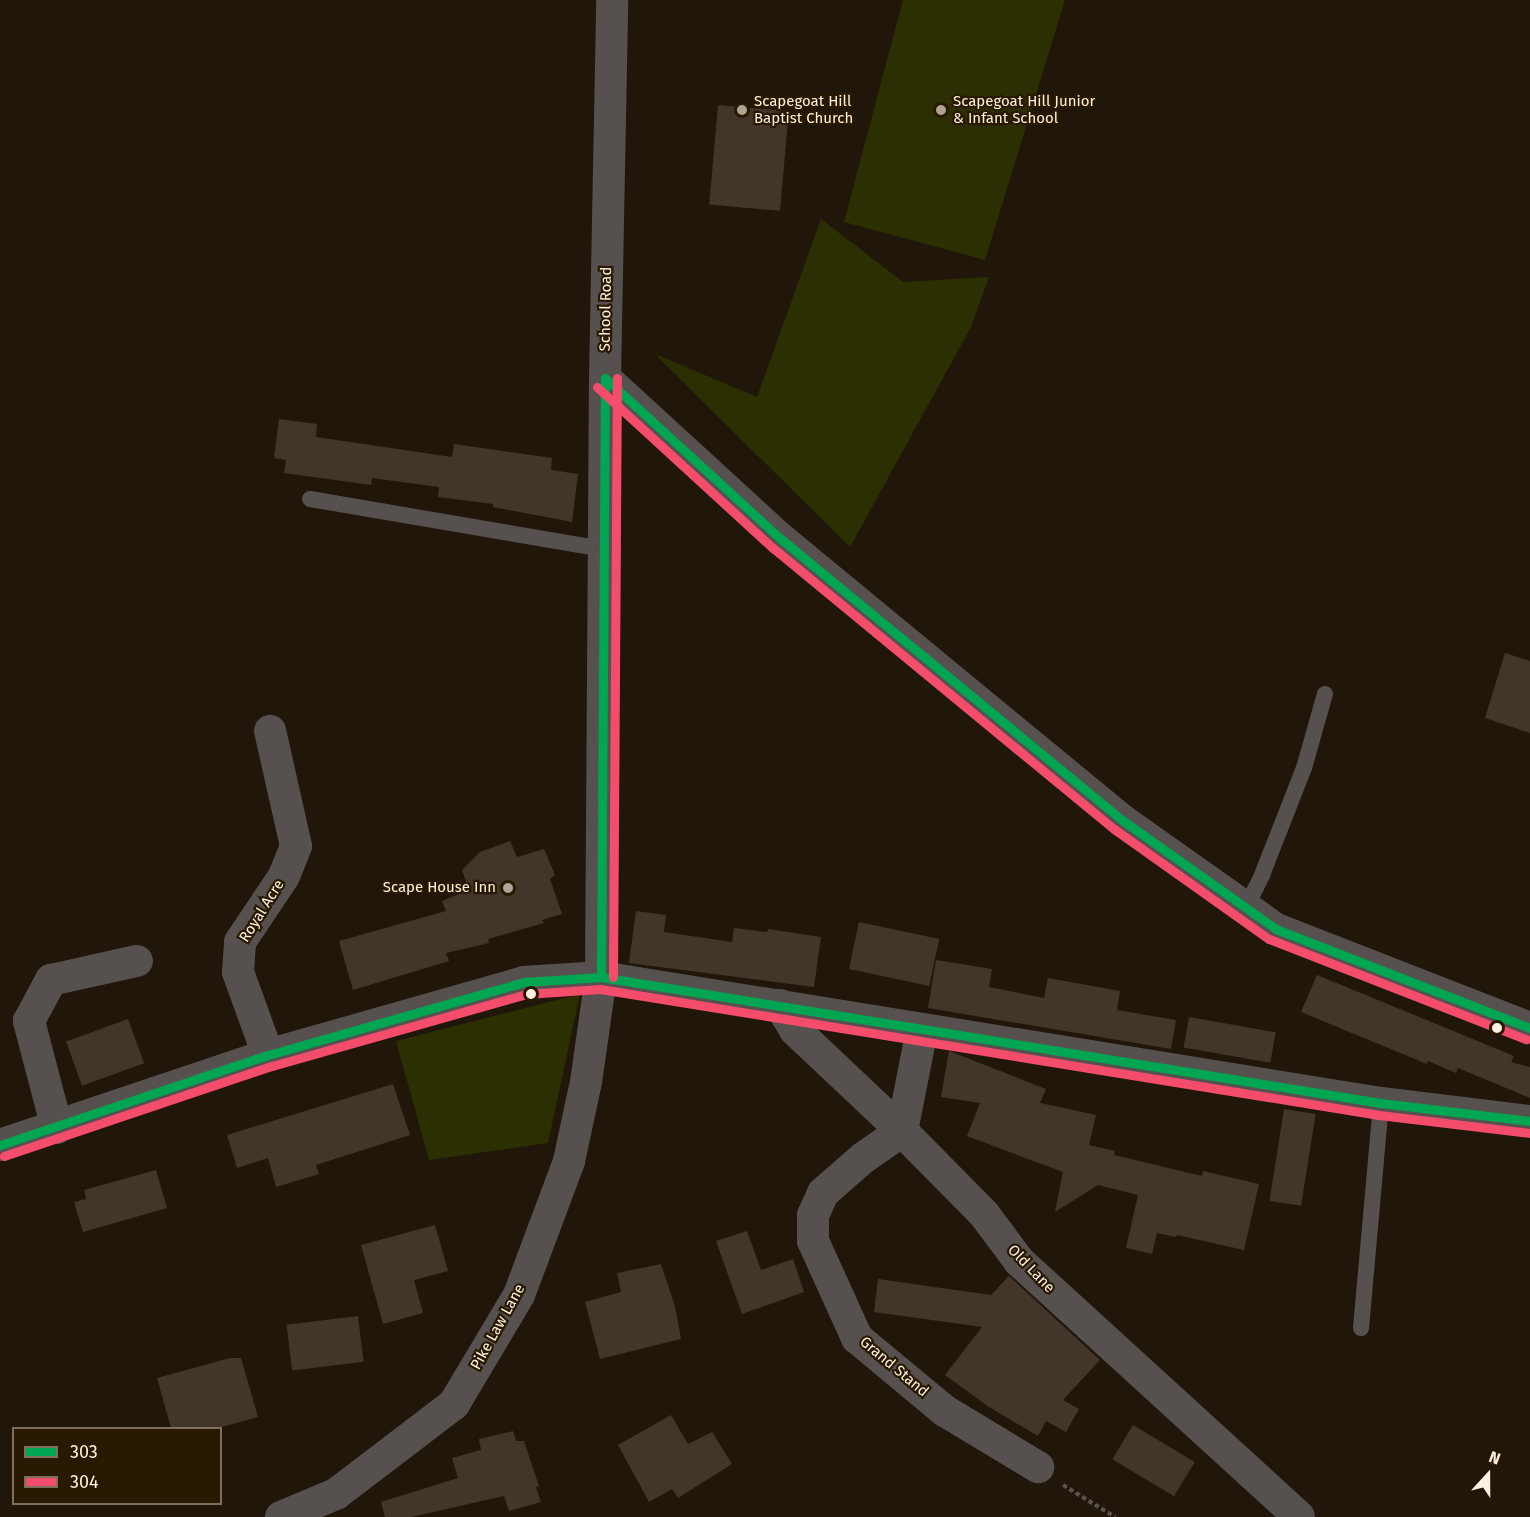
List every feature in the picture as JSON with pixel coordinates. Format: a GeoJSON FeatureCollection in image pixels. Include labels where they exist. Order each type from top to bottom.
{"type":"FeatureCollection","features":[{"type":"Feature","properties":{"kind":"street","name":"School Road"},"geometry":{"type":"LineString","coordinates":[[601,977],[605,378],[612,0]]}},
{"type":"Feature","properties":{"kind":"street"},"geometry":{"type":"LineString","coordinates":[[605,378],[780,539],[1122,820],[1276,929],[1530,1028]]}},
{"type":"Feature","properties":{"kind":"street","name":"Royal Acre"},"geometry":{"type":"LineString","coordinates":[[268,1055],[238,972],[240,942],[284,876],[296,846],[270,731]]}},
{"type":"Feature","properties":{"kind":"street"},"geometry":{"type":"LineString","coordinates":[[57,1128],[29,1021],[51,980],[137,961]]}},
{"type":"Feature","properties":{"kind":"street"},"geometry":{"type":"LineString","coordinates":[[0,1145],[57,1128],[268,1055],[524,982],[601,977],[1381,1103],[1530,1121]]}},
{"type":"Feature","properties":{"kind":"street","name":"Pike Law Lane"},"geometry":{"type":"LineString","coordinates":[[282,1517],[336,1494],[454,1404],[519,1295],[569,1161],[586,1082],[601,977]]}},
{"type":"Feature","properties":{"kind":"street","name":"Old Lane"},"geometry":{"type":"LineString","coordinates":[[780,1005],[795,1030],[902,1131],[984,1214],[1019,1261],[1299,1517]]}},
{"type":"Feature","properties":{"kind":"street"},"geometry":{"type":"LineString","coordinates":[[902,1131],[922,1030]]}},
{"type":"Feature","properties":{"kind":"street","name":"Grand Stand"},"geometry":{"type":"LineString","coordinates":[[902,1131],[863,1158],[823,1193],[813,1215],[813,1241],[857,1338],[945,1411],[1038,1467]]}},
{"type":"Feature","properties":{"kind":"lane"},"geometry":{"type":"LineString","coordinates":[[310,499],[604,549]]}},
{"type":"Feature","properties":{"kind":"lane"},"geometry":{"type":"LineString","coordinates":[[1246,907],[1262,876],[1297,787],[1325,694]]}},
{"type":"Feature","properties":{"kind":"lane"},"geometry":{"type":"LineString","coordinates":[[1361,1328],[1381,1103]]}},
{"type":"Feature","properties":{"kind":"path"},"geometry":{"type":"LineString","coordinates":[[1038,1467],[1115,1517]]}},
{"type":"Feature","properties":{"kind":"green space","name":"Scapegoat Hill Junior & Infant School"},"geometry":{"type":"Polygon","coordinates":[[[903,0],[1065,0],[985,260],[844,222],[903,0]]]}},
{"type":"Feature","properties":{"kind":"green space"},"geometry":{"type":"Polygon","coordinates":[[[821,219],[903,282],[989,277],[971,327],[850,547],[655,354],[757,397],[821,219]]]}},
{"type":"Feature","properties":{"kind":"green space"},"geometry":{"type":"Polygon","coordinates":[[[580,994],[548,1143],[429,1160],[396,1041],[580,994]]]}},
{"type":"Feature","properties":{"kind":"building"},"geometry":{"type":"Polygon","coordinates":[[[718,105],[789,111],[780,211],[709,205],[718,105]]]}},
{"type":"Feature","properties":{"kind":"building"},"geometry":{"type":"Polygon","coordinates":[[[279,419],[317,424],[316,437],[452,457],[454,444],[552,458],[551,470],[578,474],[572,522],[493,507],[493,504],[438,497],[439,487],[372,478],[371,485],[284,473],[286,460],[274,458],[279,419]]]}},
{"type":"Feature","properties":{"kind":"building"},"geometry":{"type":"Polygon","coordinates":[[[1505,653],[1530,661],[1530,733],[1485,718],[1505,653]]]}},
{"type":"Feature","properties":{"kind":"building"},"geometry":{"type":"Polygon","coordinates":[[[510,841],[517,857],[544,849],[555,875],[550,879],[562,914],[542,920],[544,923],[488,939],[489,943],[446,953],[449,961],[353,990],[339,941],[446,911],[442,901],[469,890],[462,870],[480,852],[510,841]]]}},
{"type":"Feature","properties":{"kind":"building"},"geometry":{"type":"Polygon","coordinates":[[[636,911],[666,915],[664,932],[732,942],[734,928],[767,932],[768,929],[821,937],[814,987],[629,963],[636,911]]]}},
{"type":"Feature","properties":{"kind":"building"},"geometry":{"type":"Polygon","coordinates":[[[859,922],[939,939],[929,986],[849,969],[859,922]]]}},
{"type":"Feature","properties":{"kind":"building"},"geometry":{"type":"Polygon","coordinates":[[[936,960],[992,969],[989,987],[1044,998],[1048,978],[1120,991],[1117,1010],[1176,1020],[1171,1049],[928,1008],[936,960]]]}},
{"type":"Feature","properties":{"kind":"building"},"geometry":{"type":"Polygon","coordinates":[[[1317,975],[1514,1056],[1511,1062],[1530,1067],[1530,1098],[1458,1068],[1456,1073],[1428,1061],[1427,1064],[1301,1012],[1317,975]]]}},
{"type":"Feature","properties":{"kind":"building"},"geometry":{"type":"Polygon","coordinates":[[[1189,1017],[1276,1032],[1270,1063],[1184,1048],[1189,1017]]]}},
{"type":"Feature","properties":{"kind":"building"},"geometry":{"type":"Polygon","coordinates":[[[128,1019],[144,1063],[82,1086],[66,1042],[128,1019]]]}},
{"type":"Feature","properties":{"kind":"building"},"geometry":{"type":"Polygon","coordinates":[[[949,1051],[1046,1089],[1040,1103],[1096,1115],[1089,1145],[1115,1151],[1114,1155],[1202,1176],[1203,1171],[1259,1184],[1244,1250],[1177,1235],[1176,1237],[1157,1233],[1152,1254],[1126,1248],[1138,1195],[1098,1185],[1055,1212],[1063,1172],[967,1136],[980,1103],[941,1097],[949,1051]]]}},
{"type":"Feature","properties":{"kind":"building"},"geometry":{"type":"Polygon","coordinates":[[[393,1084],[410,1135],[316,1165],[319,1174],[276,1187],[268,1158],[237,1168],[227,1135],[393,1084]]]}},
{"type":"Feature","properties":{"kind":"building"},"geometry":{"type":"Polygon","coordinates":[[[1284,1109],[1316,1114],[1301,1206],[1269,1201],[1284,1109]]]}},
{"type":"Feature","properties":{"kind":"building"},"geometry":{"type":"Polygon","coordinates":[[[156,1170],[167,1208],[83,1232],[74,1202],[86,1199],[84,1190],[156,1170]]]}},
{"type":"Feature","properties":{"kind":"building"},"geometry":{"type":"Polygon","coordinates":[[[435,1225],[448,1271],[414,1280],[423,1313],[383,1324],[361,1245],[435,1225]]]}},
{"type":"Feature","properties":{"kind":"building"},"geometry":{"type":"Polygon","coordinates":[[[747,1231],[761,1270],[793,1259],[804,1292],[742,1314],[716,1241],[747,1231]]]}},
{"type":"Feature","properties":{"kind":"building"},"geometry":{"type":"Polygon","coordinates":[[[661,1264],[675,1306],[681,1339],[600,1359],[585,1302],[621,1292],[617,1273],[661,1264]]]}},
{"type":"Feature","properties":{"kind":"building"},"geometry":{"type":"Polygon","coordinates":[[[1009,1276],[1100,1360],[1063,1400],[1079,1409],[1066,1432],[1046,1421],[1038,1436],[989,1407],[945,1375],[982,1327],[874,1312],[878,1279],[991,1295],[1009,1276]]]}},
{"type":"Feature","properties":{"kind":"building"},"geometry":{"type":"Polygon","coordinates":[[[358,1316],[364,1362],[292,1370],[287,1325],[358,1316]]]}},
{"type":"Feature","properties":{"kind":"building"},"geometry":{"type":"Polygon","coordinates":[[[230,1358],[241,1358],[258,1417],[222,1427],[171,1427],[157,1378],[230,1358]]]}},
{"type":"Feature","properties":{"kind":"building"},"geometry":{"type":"Polygon","coordinates":[[[671,1415],[688,1444],[712,1432],[732,1464],[678,1498],[672,1489],[649,1502],[618,1445],[671,1415]]]}},
{"type":"Feature","properties":{"kind":"building"},"geometry":{"type":"Polygon","coordinates":[[[1133,1425],[1195,1462],[1174,1496],[1112,1459],[1133,1425]]]}},
{"type":"Feature","properties":{"kind":"building"},"geometry":{"type":"Polygon","coordinates":[[[513,1431],[516,1441],[524,1441],[539,1486],[536,1487],[541,1502],[509,1511],[504,1496],[411,1517],[385,1517],[381,1502],[458,1478],[452,1458],[481,1450],[479,1439],[513,1431]]]}},
{"type":"Feature","properties":{"kind":"transit line","name":"303"},"geometry":{"type":"LineString","coordinates":[[605,378],[781,539],[1122,820],[1276,929],[1530,1028]]}},
{"type":"Feature","properties":{"kind":"transit line","name":"303"},"geometry":{"type":"LineString","coordinates":[[601,977],[605,378]]}},
{"type":"Feature","properties":{"kind":"transit line","name":"304"},"geometry":{"type":"LineString","coordinates":[[613,977],[617,378]]}},
{"type":"Feature","properties":{"kind":"transit line","name":"304"},"geometry":{"type":"LineString","coordinates":[[597,387],[773,548],[1114,829],[1269,939],[1526,1039]]}},
{"type":"Feature","properties":{"kind":"transit line","name":"303"},"geometry":{"type":"LineString","coordinates":[[0,1145],[268,1055],[524,982],[601,977],[1381,1103],[1530,1121]]}},
{"type":"Feature","properties":{"kind":"transit line","name":"304"},"geometry":{"type":"LineString","coordinates":[[4,1156],[272,1066],[526,994],[600,989],[1379,1115],[1529,1133]]}},
{"type":"Feature","properties":{"kind":"place","name":"Scapegoat Hill Baptist Church"},"geometry":{"type":"Point","coordinates":[742,110]}},
{"type":"Feature","properties":{"kind":"place","name":"Scapegoat Hill Junior & Infant School"},"geometry":{"type":"Point","coordinates":[941,110]}},
{"type":"Feature","properties":{"kind":"place","name":"Scape House Inn"},"geometry":{"type":"Point","coordinates":[508,888]}}]}
